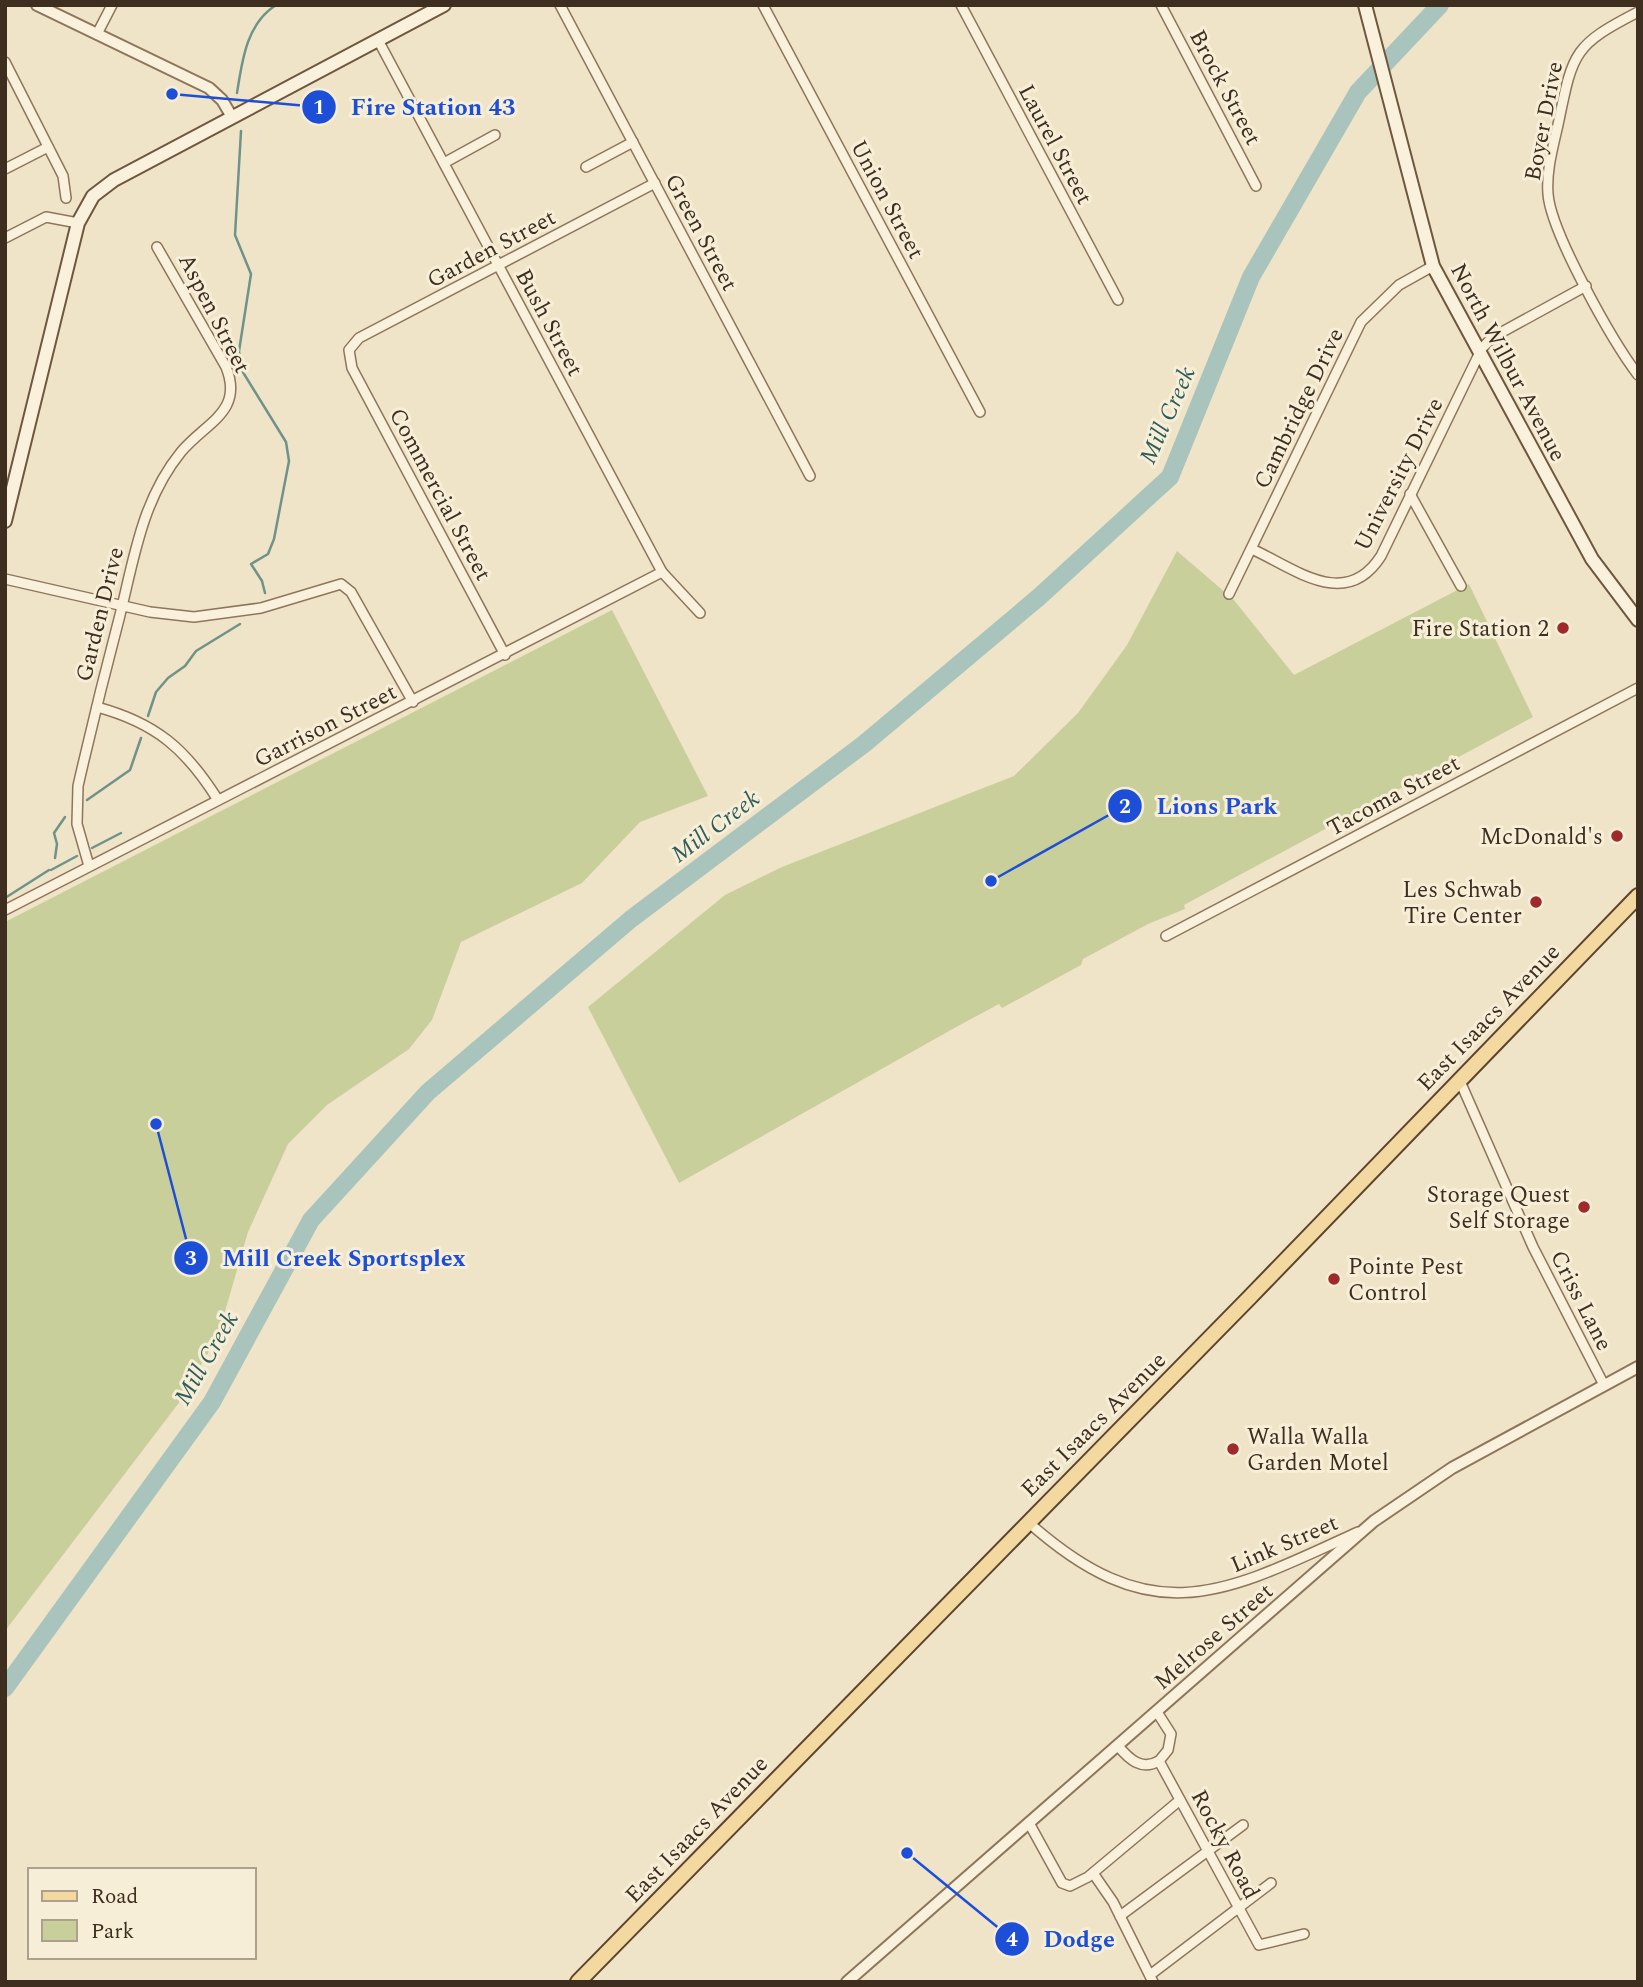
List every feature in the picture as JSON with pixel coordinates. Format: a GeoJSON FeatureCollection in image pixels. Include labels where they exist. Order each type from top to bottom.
{"type":"FeatureCollection","features":[{"type":"Feature","properties":{"kind":"main road"},"geometry":{"type":"LineString","coordinates":[[5,521],[84,207],[103,187],[444,5]]}},
{"type":"Feature","properties":{"kind":"main road","name":"North Wilbur Avenue"},"geometry":{"type":"LineString","coordinates":[[1365,5],[1433,266],[1592,559],[1638,620]]}},
{"type":"Feature","properties":{"kind":"main road","name":"East Isaacs Avenue"},"geometry":{"type":"LineString","coordinates":[[578,1982],[1638,896]]}},
{"type":"Feature","properties":{"kind":"street"},"geometry":{"type":"LineString","coordinates":[[37,5],[209,88],[218,95],[232,117]]}},
{"type":"Feature","properties":{"kind":"street"},"geometry":{"type":"LineString","coordinates":[[97,34],[112,5]]}},
{"type":"Feature","properties":{"kind":"street","name":"Green Street"},"geometry":{"type":"LineString","coordinates":[[560,5],[810,476]]}},
{"type":"Feature","properties":{"kind":"street","name":"Union Street"},"geometry":{"type":"LineString","coordinates":[[763,5],[980,412]]}},
{"type":"Feature","properties":{"kind":"street","name":"Laurel Street"},"geometry":{"type":"LineString","coordinates":[[961,5],[1118,300]]}},
{"type":"Feature","properties":{"kind":"street","name":"Brock Street"},"geometry":{"type":"LineString","coordinates":[[1161,5],[1256,186]]}},
{"type":"Feature","properties":{"kind":"street","name":"Boyer Drive"},"geometry":{"type":"LineString","coordinates":[[1638,12],[1602,30],[1576,55],[1569,74],[1549,167],[1548,194],[1553,219],[1586,286],[1638,375]]}},
{"type":"Feature","properties":{"kind":"street","name":"Bush Street"},"geometry":{"type":"LineString","coordinates":[[378,40],[662,572],[700,613]]}},
{"type":"Feature","properties":{"kind":"street"},"geometry":{"type":"LineString","coordinates":[[5,62],[67,184],[66,198]]}},
{"type":"Feature","properties":{"kind":"street"},"geometry":{"type":"LineString","coordinates":[[444,163],[495,135]]}},
{"type":"Feature","properties":{"kind":"street"},"geometry":{"type":"LineString","coordinates":[[586,167],[633,142]]}},
{"type":"Feature","properties":{"kind":"street"},"geometry":{"type":"LineString","coordinates":[[5,169],[48,146]]}},
{"type":"Feature","properties":{"kind":"street","name":"Garden Street"},"geometry":{"type":"LineString","coordinates":[[349,350],[359,338],[654,183]]}},
{"type":"Feature","properties":{"kind":"street"},"geometry":{"type":"LineString","coordinates":[[5,238],[46,217],[78,223]]}},
{"type":"Feature","properties":{"kind":"street","name":"Aspen Street"},"geometry":{"type":"LineString","coordinates":[[157,247],[226,367],[233,389],[232,398]]}},
{"type":"Feature","properties":{"kind":"street","name":"Cambridge Drive"},"geometry":{"type":"LineString","coordinates":[[1229,594],[1361,322],[1386,295],[1433,266]]}},
{"type":"Feature","properties":{"kind":"street"},"geometry":{"type":"LineString","coordinates":[[1479,353],[1493,337],[1586,286]]}},
{"type":"Feature","properties":{"kind":"street","name":"Commercial Street"},"geometry":{"type":"LineString","coordinates":[[349,350],[352,368],[505,655]]}},
{"type":"Feature","properties":{"kind":"street","name":"University Drive"},"geometry":{"type":"LineString","coordinates":[[1252,548],[1324,583],[1334,585],[1356,581],[1365,576],[1381,556],[1479,353]]}},
{"type":"Feature","properties":{"kind":"street","name":"Garden Drive"},"geometry":{"type":"LineString","coordinates":[[89,866],[75,810],[78,786],[142,522],[157,488],[183,450],[221,414],[232,398]]}},
{"type":"Feature","properties":{"kind":"street"},"geometry":{"type":"LineString","coordinates":[[1410,494],[1461,586]]}},
{"type":"Feature","properties":{"kind":"street","name":"Garrison Street"},"geometry":{"type":"LineString","coordinates":[[5,910],[662,572]]}},
{"type":"Feature","properties":{"kind":"street"},"geometry":{"type":"LineString","coordinates":[[5,579],[172,615],[217,615],[271,605],[341,584],[352,592],[413,702]]}},
{"type":"Feature","properties":{"kind":"street","name":"Tacoma Street"},"geometry":{"type":"LineString","coordinates":[[1166,936],[1638,688]]}},
{"type":"Feature","properties":{"kind":"street"},"geometry":{"type":"LineString","coordinates":[[97,707],[132,718],[166,737],[195,766],[218,800]]}},
{"type":"Feature","properties":{"kind":"street","name":"Criss Lane"},"geometry":{"type":"LineString","coordinates":[[1460,1079],[1538,1256],[1604,1385]]}},
{"type":"Feature","properties":{"kind":"street","name":"Melrose Street"},"geometry":{"type":"LineString","coordinates":[[847,1982],[1364,1530],[1452,1468],[1638,1367]]}},
{"type":"Feature","properties":{"kind":"street","name":"Link Street"},"geometry":{"type":"LineString","coordinates":[[1028,1522],[1090,1570],[1138,1588],[1176,1592],[1208,1592],[1241,1584],[1364,1530]]}},
{"type":"Feature","properties":{"kind":"street"},"geometry":{"type":"LineString","coordinates":[[1118,1746],[1136,1763],[1147,1765],[1159,1761],[1168,1750],[1171,1734],[1157,1712]]}},
{"type":"Feature","properties":{"kind":"street","name":"Rocky Road"},"geometry":{"type":"LineString","coordinates":[[1159,1761],[1259,1945],[1304,1934]]}},
{"type":"Feature","properties":{"kind":"street"},"geometry":{"type":"LineString","coordinates":[[1029,1823],[1065,1885],[1078,1884],[1180,1800]]}},
{"type":"Feature","properties":{"kind":"street"},"geometry":{"type":"LineString","coordinates":[[1120,1916],[1243,1825]]}},
{"type":"Feature","properties":{"kind":"street"},"geometry":{"type":"LineString","coordinates":[[1093,1873],[1120,1916],[1152,1978],[1271,1883]]}},
{"type":"Feature","properties":{"kind":"green space"},"geometry":{"type":"Polygon","coordinates":[[[1177,551],[1234,600],[1294,675],[1469,584],[1533,717],[1184,905],[1185,909],[1148,924],[1083,959],[1081,965],[1002,1008],[999,1004],[958,1026],[679,1183],[588,1007],[725,895],[782,867],[1014,776],[1078,713],[1127,645],[1177,551]]]}},
{"type":"Feature","properties":{"kind":"green space"},"geometry":{"type":"Polygon","coordinates":[[[612,610],[708,796],[640,822],[582,883],[461,942],[432,1020],[409,1049],[327,1105],[288,1144],[248,1232],[224,1315],[211,1348],[178,1404],[5,1631],[5,922],[612,610]]]}},
{"type":"Feature","properties":{"kind":"waterway"},"geometry":{"type":"LineString","coordinates":[[237,93],[247,44],[258,22],[276,5]]}},
{"type":"Feature","properties":{"kind":"waterway","name":"Mill Creek"},"geometry":{"type":"LineString","coordinates":[[5,1688],[212,1402],[311,1220],[428,1092],[631,919],[864,744],[1039,597],[1170,477],[1251,277],[1358,92],[1440,5]]}},
{"type":"Feature","properties":{"kind":"waterway"},"geometry":{"type":"LineString","coordinates":[[241,131],[235,235],[251,274],[239,351],[241,369],[286,442],[289,461],[274,539],[268,554],[251,564],[262,581],[265,593]]}},
{"type":"Feature","properties":{"kind":"waterway"},"geometry":{"type":"LineString","coordinates":[[148,716],[156,692],[168,678],[185,666],[196,651],[240,624]]}},
{"type":"Feature","properties":{"kind":"waterway"},"geometry":{"type":"LineString","coordinates":[[87,800],[130,770],[141,738]]}},
{"type":"Feature","properties":{"kind":"waterway"},"geometry":{"type":"LineString","coordinates":[[55,858],[57,844],[54,833],[65,817]]}},
{"type":"Feature","properties":{"kind":"waterway"},"geometry":{"type":"LineString","coordinates":[[92,848],[121,833]]}},
{"type":"Feature","properties":{"kind":"waterway"},"geometry":{"type":"LineString","coordinates":[[51,870],[77,856]]}},
{"type":"Feature","properties":{"kind":"waterway"},"geometry":{"type":"LineString","coordinates":[[5,898],[49,870]]}},
{"type":"Feature","properties":{"kind":"place","name":"Fire Station 43"},"geometry":{"type":"Point","coordinates":[172,94]}},
{"type":"Feature","properties":{"kind":"place","name":"Fire Station 2"},"geometry":{"type":"Point","coordinates":[1563,628]}},
{"type":"Feature","properties":{"kind":"place","name":"McDonald's"},"geometry":{"type":"Point","coordinates":[1617,836]}},
{"type":"Feature","properties":{"kind":"place","name":"Lions Park"},"geometry":{"type":"Point","coordinates":[991,881]}},
{"type":"Feature","properties":{"kind":"place","name":"Les Schwab Tire Center"},"geometry":{"type":"Point","coordinates":[1536,902]}},
{"type":"Feature","properties":{"kind":"place","name":"Mill Creek Sportsplex"},"geometry":{"type":"Point","coordinates":[156,1124]}},
{"type":"Feature","properties":{"kind":"place","name":"Storage Quest Self Storage"},"geometry":{"type":"Point","coordinates":[1584,1207]}},
{"type":"Feature","properties":{"kind":"place","name":"Pointe Pest Control"},"geometry":{"type":"Point","coordinates":[1334,1279]}},
{"type":"Feature","properties":{"kind":"place","name":"Walla Walla Garden Motel"},"geometry":{"type":"Point","coordinates":[1233,1449]}},
{"type":"Feature","properties":{"kind":"place","name":"Dodge"},"geometry":{"type":"Point","coordinates":[907,1853]}}]}
